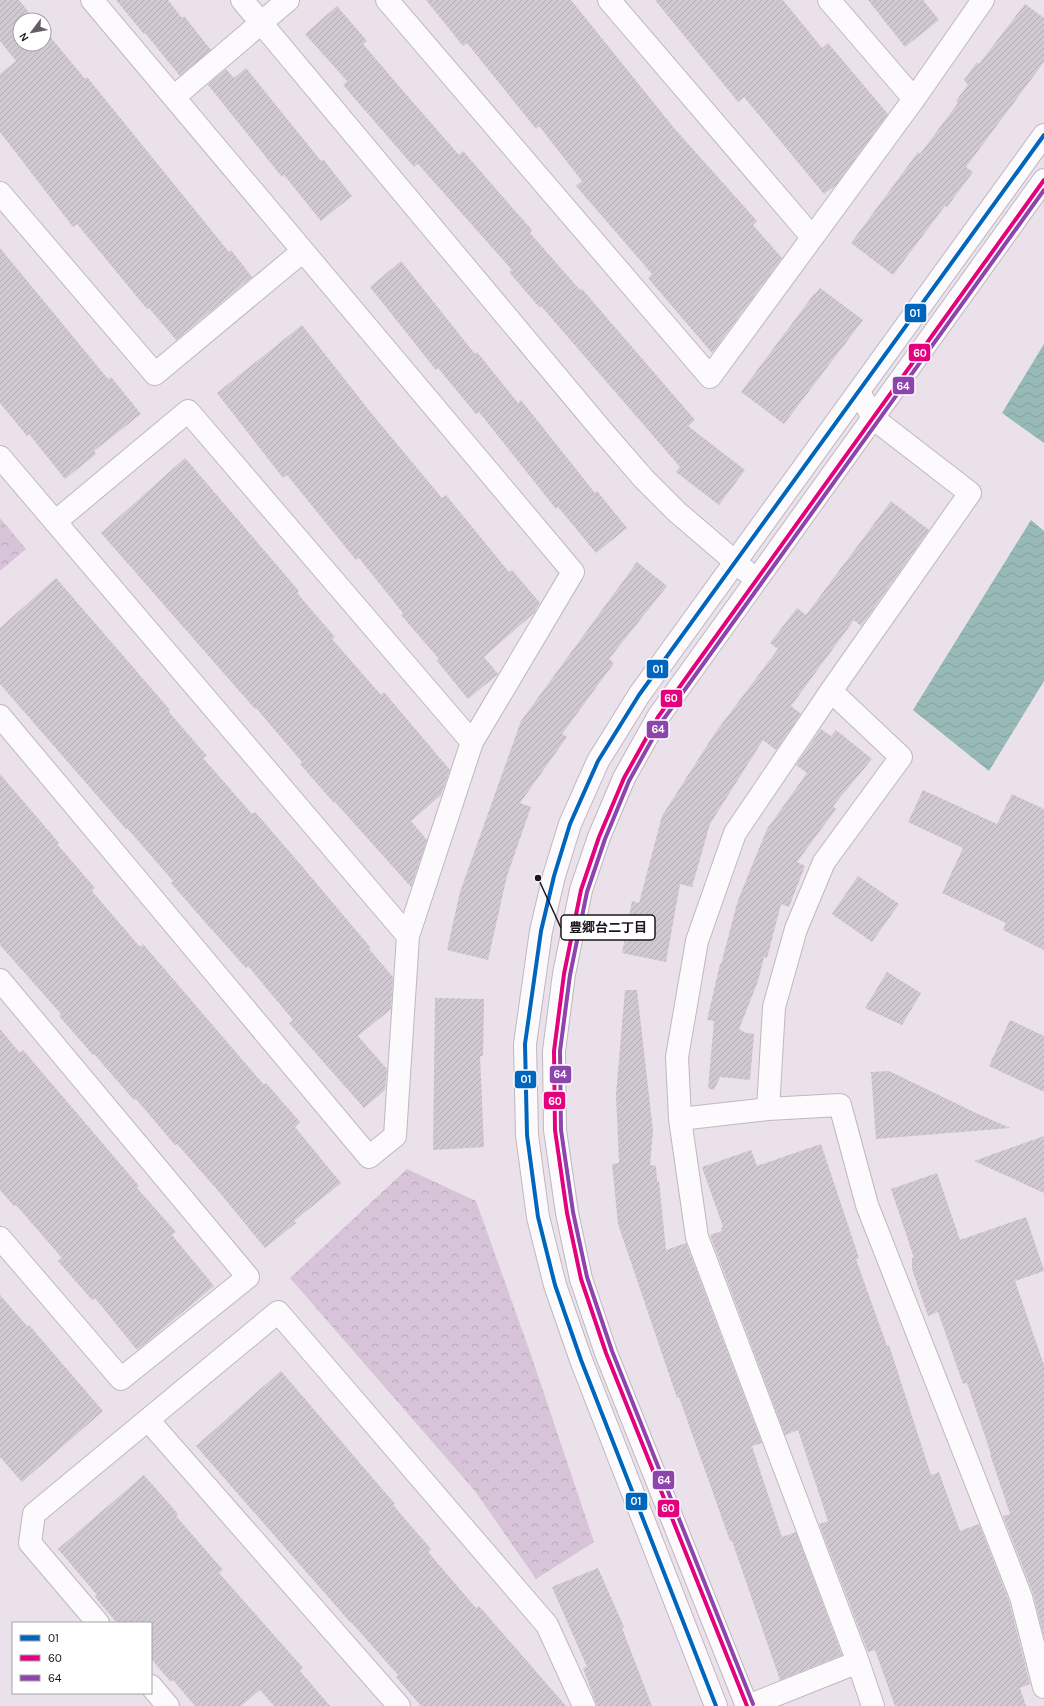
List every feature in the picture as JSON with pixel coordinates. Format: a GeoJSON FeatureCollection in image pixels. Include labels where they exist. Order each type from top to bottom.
{"type":"FeatureCollection","features":[{"type":"Feature","properties":{"kind":"street"},"geometry":{"type":"LineString","coordinates":[[0,716],[369,1157],[395,1136],[408,936],[472,742],[573,572],[92,0]]}},
{"type":"Feature","properties":{"kind":"street"},"geometry":{"type":"LineString","coordinates":[[242,0],[644,479],[677,512],[756,579]]}},
{"type":"Feature","properties":{"kind":"street"},"geometry":{"type":"LineString","coordinates":[[174,97],[288,0]]}},
{"type":"Feature","properties":{"kind":"street"},"geometry":{"type":"LineString","coordinates":[[387,0],[710,377],[914,99],[983,0]]}},
{"type":"Feature","properties":{"kind":"street"},"geometry":{"type":"LineString","coordinates":[[609,0],[812,237]]}},
{"type":"Feature","properties":{"kind":"street"},"geometry":{"type":"LineString","coordinates":[[829,0],[914,99]]}},
{"type":"Feature","properties":{"kind":"street"},"geometry":{"type":"LineString","coordinates":[[716,1706],[581,1360],[555,1285],[538,1217],[527,1135],[525,1044],[541,931],[554,876],[573,817],[598,761],[639,695],[1044,135]]}},
{"type":"Feature","properties":{"kind":"street"},"geometry":{"type":"LineString","coordinates":[[858,1662],[747,1706],[606,1353],[581,1279],[567,1213],[555,1130],[554,1051],[564,974],[581,890],[599,837],[624,778],[658,717],[1044,180]]}},
{"type":"Feature","properties":{"kind":"street"},"geometry":{"type":"LineString","coordinates":[[0,193],[155,374],[302,251]]}},
{"type":"Feature","properties":{"kind":"street"},"geometry":{"type":"LineString","coordinates":[[859,392],[874,418],[970,493],[831,691],[735,832],[697,941],[677,1057],[680,1119],[697,1237],[858,1662],[873,1706]]}},
{"type":"Feature","properties":{"kind":"street"},"geometry":{"type":"LineString","coordinates":[[55,522],[188,411],[472,742]]}},
{"type":"Feature","properties":{"kind":"street"},"geometry":{"type":"LineString","coordinates":[[0,457],[408,936]]}},
{"type":"Feature","properties":{"kind":"street"},"geometry":{"type":"LineString","coordinates":[[768,1109],[774,1007],[796,929],[824,862],[901,756],[831,691]]}},
{"type":"Feature","properties":{"kind":"street"},"geometry":{"type":"LineString","coordinates":[[0,980],[248,1277],[121,1379],[0,1238]]}},
{"type":"Feature","properties":{"kind":"street"},"geometry":{"type":"LineString","coordinates":[[680,1119],[768,1109],[840,1106],[868,1205],[1021,1597],[1044,1687]]}},
{"type":"Feature","properties":{"kind":"street"},"geometry":{"type":"LineString","coordinates":[[97,1622],[30,1543],[34,1514],[278,1312],[547,1625],[584,1706]]}},
{"type":"Feature","properties":{"kind":"street"},"geometry":{"type":"LineString","coordinates":[[148,1420],[399,1706]]}},
{"type":"Feature","properties":{"kind":"street"},"geometry":{"type":"LineString","coordinates":[[152,1687],[165,1705]]}},
{"type":"Feature","properties":{"kind":"green space"},"geometry":{"type":"Polygon","coordinates":[[[0,518],[26,549],[0,571],[0,518]]]}},
{"type":"Feature","properties":{"kind":"green space"},"geometry":{"type":"Polygon","coordinates":[[[407,1169],[476,1201],[531,1355],[594,1542],[536,1579],[475,1491],[290,1278],[407,1169]]]}},
{"type":"Feature","properties":{"kind":"water"},"geometry":{"type":"Polygon","coordinates":[[[1044,344],[1044,443],[1002,413],[1044,344]]]}},
{"type":"Feature","properties":{"kind":"water"},"geometry":{"type":"Polygon","coordinates":[[[1031,520],[1044,531],[1044,681],[989,771],[913,710],[1031,520]]]}},
{"type":"Feature","properties":{"kind":"building"},"geometry":{"type":"Polygon","coordinates":[[[0,0],[19,0],[29,12],[12,12],[12,52],[52,52],[52,39],[85,79],[87,77],[229,252],[231,250],[252,277],[176,340],[149,308],[147,309],[77,224],[73,227],[0,132],[0,74],[16,61],[0,41],[0,0]]]}},
{"type":"Feature","properties":{"kind":"building"},"geometry":{"type":"Polygon","coordinates":[[[116,0],[168,0],[182,18],[184,16],[211,50],[180,76],[116,0]]]}},
{"type":"Feature","properties":{"kind":"building"},"geometry":{"type":"Polygon","coordinates":[[[426,0],[571,0],[674,128],[757,221],[753,225],[782,258],[712,353],[648,278],[652,274],[576,186],[582,181],[539,126],[536,129],[467,43],[463,46],[426,0]]]}},
{"type":"Feature","properties":{"kind":"building"},"geometry":{"type":"Polygon","coordinates":[[[655,0],[783,0],[822,48],[828,43],[888,114],[836,185],[824,194],[744,97],[738,102],[655,0]]]}},
{"type":"Feature","properties":{"kind":"building"},"geometry":{"type":"Polygon","coordinates":[[[868,0],[923,0],[939,20],[905,47],[868,0]]]}},
{"type":"Feature","properties":{"kind":"building"},"geometry":{"type":"Polygon","coordinates":[[[1025,4],[1044,18],[1044,62],[966,167],[973,172],[947,207],[945,206],[893,275],[851,243],[918,152],[920,154],[958,103],[956,101],[968,85],[964,80],[977,62],[979,64],[1025,4]]]}},
{"type":"Feature","properties":{"kind":"building"},"geometry":{"type":"Polygon","coordinates":[[[337,6],[367,41],[363,44],[404,92],[459,155],[463,151],[532,230],[530,233],[580,290],[582,289],[695,420],[688,426],[745,470],[719,505],[676,472],[680,467],[541,306],[539,307],[509,272],[512,270],[418,164],[414,167],[343,85],[347,81],[305,34],[337,6]]]}},
{"type":"Feature","properties":{"kind":"building"},"geometry":{"type":"Polygon","coordinates":[[[246,68],[321,161],[323,159],[352,196],[321,221],[284,175],[282,177],[208,85],[226,69],[234,78],[246,68]]]}},
{"type":"Feature","properties":{"kind":"building"},"geometry":{"type":"Polygon","coordinates":[[[0,248],[108,379],[111,377],[141,414],[94,451],[96,454],[65,479],[29,434],[27,436],[0,403],[0,248]]]}},
{"type":"Feature","properties":{"kind":"building"},"geometry":{"type":"Polygon","coordinates":[[[401,261],[475,354],[477,352],[518,403],[521,400],[595,493],[597,491],[627,528],[596,553],[558,507],[556,509],[479,412],[476,414],[438,368],[436,370],[370,287],[401,261]]]}},
{"type":"Feature","properties":{"kind":"building"},"geometry":{"type":"Polygon","coordinates":[[[820,288],[863,320],[784,424],[741,392],[820,288]]]}},
{"type":"Feature","properties":{"kind":"building"},"geometry":{"type":"Polygon","coordinates":[[[302,325],[372,414],[442,498],[446,495],[509,572],[512,570],[540,603],[534,613],[484,657],[498,674],[468,699],[437,661],[439,659],[401,615],[403,613],[359,558],[356,560],[287,475],[283,478],[217,393],[302,325]]]}},
{"type":"Feature","properties":{"kind":"building"},"geometry":{"type":"Polygon","coordinates":[[[185,458],[299,591],[297,593],[335,637],[332,639],[381,695],[384,692],[450,770],[441,795],[411,821],[427,840],[411,887],[335,802],[334,803],[300,764],[302,762],[256,708],[255,709],[101,533],[185,458]]]}},
{"type":"Feature","properties":{"kind":"building"},"geometry":{"type":"Polygon","coordinates":[[[891,501],[929,530],[861,626],[854,620],[791,706],[801,714],[776,750],[763,740],[710,824],[692,887],[680,884],[666,962],[622,953],[632,901],[639,903],[662,816],[715,733],[778,649],[770,643],[797,608],[806,615],[891,501]]]}},
{"type":"Feature","properties":{"kind":"building"},"geometry":{"type":"Polygon","coordinates":[[[637,562],[667,586],[609,659],[614,663],[562,734],[567,737],[520,803],[531,807],[507,876],[488,960],[447,950],[460,892],[521,721],[637,562]]]}},
{"type":"Feature","properties":{"kind":"building"},"geometry":{"type":"Polygon","coordinates":[[[56,578],[170,710],[169,712],[207,756],[203,758],[252,814],[255,812],[289,851],[371,948],[369,949],[393,977],[391,1009],[358,1036],[387,1069],[385,1090],[364,1108],[289,1023],[293,1020],[248,966],[246,968],[205,922],[171,883],[173,881],[0,684],[0,628],[56,578]]]}},
{"type":"Feature","properties":{"kind":"building"},"geometry":{"type":"Polygon","coordinates":[[[821,729],[831,736],[836,730],[872,759],[833,806],[836,809],[797,862],[805,866],[789,907],[781,904],[767,958],[764,957],[758,981],[739,1029],[746,1033],[754,1034],[750,1080],[720,1077],[714,1090],[708,1088],[714,1021],[707,1020],[720,964],[738,900],[767,829],[807,773],[796,765],[821,729]]]}},
{"type":"Feature","properties":{"kind":"building"},"geometry":{"type":"Polygon","coordinates":[[[0,774],[59,843],[57,844],[95,888],[92,891],[140,947],[143,944],[264,1085],[266,1083],[300,1122],[295,1127],[341,1183],[294,1221],[296,1223],[265,1248],[177,1144],[175,1145],[136,1099],[134,1100],[94,1054],[93,1055],[59,1016],[61,1014],[0,945],[0,774]]]}},
{"type":"Feature","properties":{"kind":"building"},"geometry":{"type":"Polygon","coordinates":[[[923,790],[997,824],[1012,794],[1044,809],[1044,950],[1003,930],[1006,923],[942,893],[963,848],[908,822],[923,790]]]}},
{"type":"Feature","properties":{"kind":"building"},"geometry":{"type":"Polygon","coordinates":[[[858,876],[899,904],[872,942],[832,914],[858,876]]]}},
{"type":"Feature","properties":{"kind":"building"},"geometry":{"type":"Polygon","coordinates":[[[887,972],[921,993],[902,1025],[865,1008],[887,972]]]}},
{"type":"Feature","properties":{"kind":"building"},"geometry":{"type":"Polygon","coordinates":[[[625,990],[637,990],[653,1131],[650,1165],[656,1166],[657,1182],[659,1181],[666,1250],[686,1243],[762,1443],[752,1446],[782,1537],[796,1532],[842,1655],[780,1680],[732,1541],[730,1541],[679,1397],[677,1398],[618,1224],[612,1164],[619,1163],[616,1095],[625,990]]]}},
{"type":"Feature","properties":{"kind":"building"},"geometry":{"type":"Polygon","coordinates":[[[435,998],[484,999],[483,1056],[480,1056],[484,1147],[433,1150],[435,998]]]}},
{"type":"Feature","properties":{"kind":"building"},"geometry":{"type":"Polygon","coordinates":[[[1010,1020],[1044,1036],[1044,1092],[989,1066],[1010,1020]]]}},
{"type":"Feature","properties":{"kind":"building"},"geometry":{"type":"Polygon","coordinates":[[[0,1029],[20,1053],[23,1050],[139,1186],[137,1188],[176,1232],[172,1235],[214,1286],[137,1350],[95,1298],[92,1300],[58,1261],[62,1258],[16,1205],[14,1206],[0,1190],[0,1029]]]}},
{"type":"Feature","properties":{"kind":"building"},"geometry":{"type":"Polygon","coordinates":[[[889,1071],[1010,1128],[876,1139],[871,1072],[889,1071]]]}},
{"type":"Feature","properties":{"kind":"building"},"geometry":{"type":"Polygon","coordinates":[[[1044,1136],[1044,1193],[974,1161],[1044,1136]]]}},
{"type":"Feature","properties":{"kind":"building"},"geometry":{"type":"Polygon","coordinates":[[[821,1144],[859,1258],[856,1259],[887,1346],[889,1345],[931,1475],[939,1472],[960,1531],[979,1524],[1009,1601],[1030,1684],[1020,1688],[1026,1706],[895,1706],[875,1650],[868,1652],[819,1524],[828,1521],[798,1430],[785,1435],[710,1235],[722,1231],[721,1228],[723,1227],[702,1167],[751,1150],[757,1166],[821,1144]]]}},
{"type":"Feature","properties":{"kind":"building"},"geometry":{"type":"Polygon","coordinates":[[[937,1173],[960,1240],[1026,1217],[1044,1270],[1015,1281],[1044,1365],[1044,1637],[1033,1593],[1003,1516],[1010,1514],[967,1383],[963,1384],[938,1312],[928,1316],[912,1269],[912,1258],[914,1258],[891,1189],[937,1173]]]}},
{"type":"Feature","properties":{"kind":"building"},"geometry":{"type":"Polygon","coordinates":[[[0,1295],[28,1327],[29,1325],[103,1411],[22,1482],[0,1457],[0,1295]]]}},
{"type":"Feature","properties":{"kind":"building"},"geometry":{"type":"Polygon","coordinates":[[[281,1371],[395,1504],[393,1505],[431,1549],[428,1552],[476,1608],[479,1606],[566,1706],[421,1706],[396,1677],[398,1675],[196,1446],[281,1371]]]}},
{"type":"Feature","properties":{"kind":"building"},"geometry":{"type":"Polygon","coordinates":[[[144,1475],[178,1514],[176,1516],[223,1570],[219,1573],[303,1668],[300,1671],[330,1706],[274,1706],[260,1690],[241,1706],[195,1706],[173,1680],[171,1682],[152,1660],[152,1622],[116,1622],[95,1597],[97,1595],[58,1549],[144,1475]]]}},
{"type":"Feature","properties":{"kind":"building"},"geometry":{"type":"Polygon","coordinates":[[[598,1568],[624,1627],[622,1628],[652,1706],[597,1706],[583,1668],[587,1667],[552,1587],[598,1568]]]}},
{"type":"Feature","properties":{"kind":"transit line","name":"01"},"geometry":{"type":"LineString","coordinates":[[716,1706],[581,1360],[555,1285],[538,1217],[527,1135],[525,1044],[541,931],[554,876],[570,824],[598,761],[639,695],[1044,135]]}},
{"type":"Feature","properties":{"kind":"transit line","name":"60"},"geometry":{"type":"LineString","coordinates":[[747,1706],[606,1353],[581,1279],[567,1213],[555,1130],[554,1051],[564,974],[581,890],[599,837],[624,778],[658,717],[1044,180]]}},
{"type":"Feature","properties":{"kind":"transit line","name":"64"},"geometry":{"type":"LineString","coordinates":[[753,1704],[612,1351],[587,1277],[573,1212],[561,1130],[560,1051],[570,975],[587,892],[605,839],[629,781],[663,720],[1044,190]]}},
{"type":"Feature","properties":{"kind":"place","name":"豊郷台二丁目"},"geometry":{"type":"Point","coordinates":[538,878]}}]}
